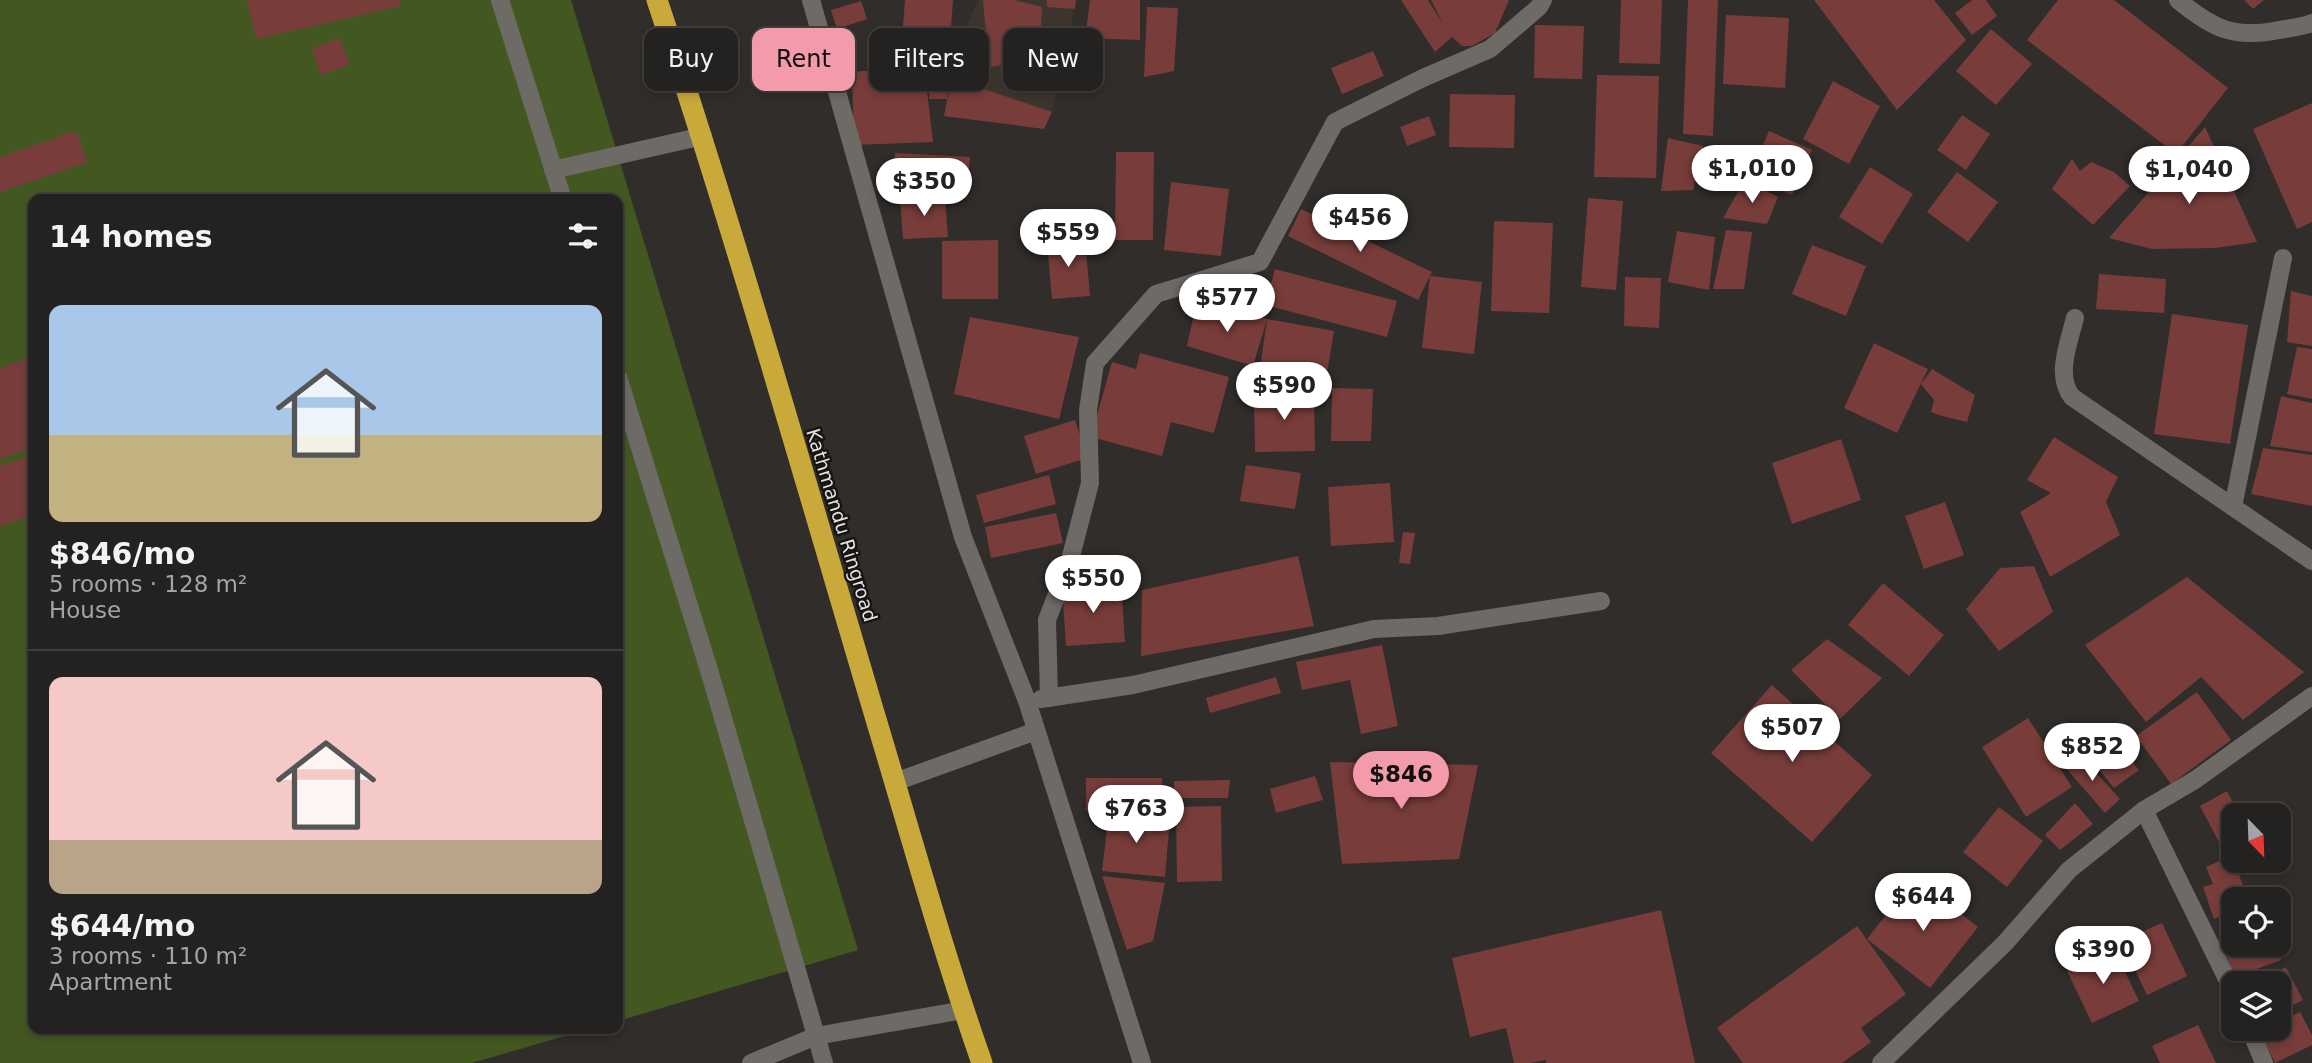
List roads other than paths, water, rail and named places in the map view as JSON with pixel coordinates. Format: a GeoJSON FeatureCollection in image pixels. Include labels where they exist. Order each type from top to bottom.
{"type":"FeatureCollection","features":[{"type":"Feature","properties":{"kind":"highway","name":"Kathmandu Ringroad"},"geometry":{"type":"LineString","coordinates":[[657,0],[703,136],[895,782],[982,1063]]}},
{"type":"Feature","properties":{"kind":"street"},"geometry":{"type":"LineString","coordinates":[[500,0],[560,194]]}},
{"type":"Feature","properties":{"kind":"street"},"geometry":{"type":"LineString","coordinates":[[811,0],[963,537],[1027,701],[1142,1063]]}},
{"type":"Feature","properties":{"kind":"street"},"geometry":{"type":"LineString","coordinates":[[1049,698],[1047,620],[1070,560],[1090,483],[1088,410],[1095,363],[1156,294],[1260,262],[1335,122],[1423,78],[1490,49],[1539,7],[1543,0]]}},
{"type":"Feature","properties":{"kind":"street"},"geometry":{"type":"LineString","coordinates":[[2178,0],[2201,19],[2230,32],[2256,34],[2312,23]]}},
{"type":"Feature","properties":{"kind":"street"},"geometry":{"type":"LineString","coordinates":[[553,170],[703,136]]}},
{"type":"Feature","properties":{"kind":"street"},"geometry":{"type":"LineString","coordinates":[[2233,507],[2283,258]]}},
{"type":"Feature","properties":{"kind":"street"},"geometry":{"type":"LineString","coordinates":[[2075,318],[2065,359],[2064,379],[2066,389],[2072,397],[2312,561]]}},
{"type":"Feature","properties":{"kind":"street"},"geometry":{"type":"LineString","coordinates":[[623,393],[709,670],[824,1063]]}},
{"type":"Feature","properties":{"kind":"street"},"geometry":{"type":"LineString","coordinates":[[1027,701],[1133,685],[1374,629],[1438,626],[1601,601]]}},
{"type":"Feature","properties":{"kind":"street"},"geometry":{"type":"LineString","coordinates":[[1881,1063],[2005,943],[2069,870],[2144,810],[2195,780],[2312,696]]}},
{"type":"Feature","properties":{"kind":"street"},"geometry":{"type":"LineString","coordinates":[[895,782],[1036,731]]}},
{"type":"Feature","properties":{"kind":"street"},"geometry":{"type":"LineString","coordinates":[[2144,810],[2223,971]]}},
{"type":"Feature","properties":{"kind":"street"},"geometry":{"type":"LineString","coordinates":[[751,1063],[816,1036],[964,1010]]}},
{"type":"Feature","properties":{"kind":"street"},"geometry":{"type":"LineString","coordinates":[[2255,1041],[2264,1063]]}}]}
